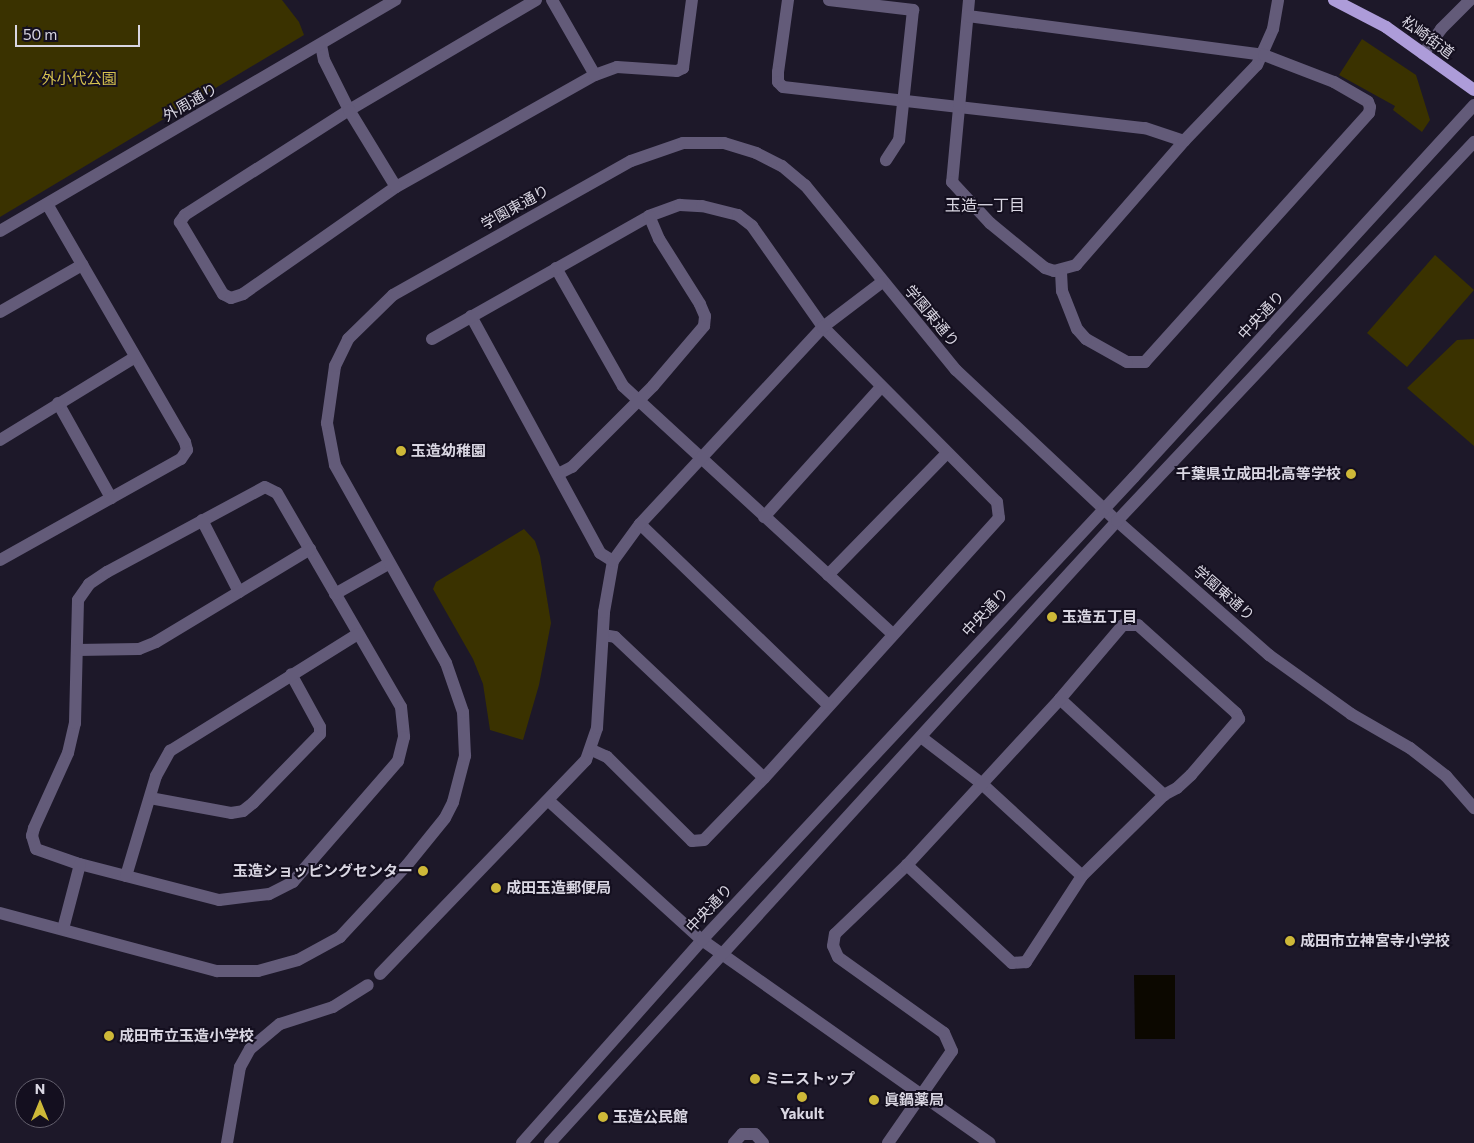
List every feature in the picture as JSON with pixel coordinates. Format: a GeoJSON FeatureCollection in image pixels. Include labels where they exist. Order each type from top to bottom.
{"type":"FeatureCollection","features":[{"type":"Feature","properties":{"kind":"main road","name":"松崎街道"},"geometry":{"type":"LineString","coordinates":[[1334,0],[1386,27],[1474,90]]}},
{"type":"Feature","properties":{"kind":"street","name":"外周通り"},"geometry":{"type":"LineString","coordinates":[[0,231],[394,0]]}},
{"type":"Feature","properties":{"kind":"street"},"geometry":{"type":"LineString","coordinates":[[536,0],[349,110],[185,215],[180,222],[223,294],[232,298],[243,294],[396,187],[595,75],[617,67],[677,71],[683,68],[692,0]]}},
{"type":"Feature","properties":{"kind":"street"},"geometry":{"type":"LineString","coordinates":[[552,0],[595,75]]}},
{"type":"Feature","properties":{"kind":"street"},"geometry":{"type":"LineString","coordinates":[[788,0],[778,72],[778,82],[783,88],[1145,128],[1184,141]]}},
{"type":"Feature","properties":{"kind":"street"},"geometry":{"type":"LineString","coordinates":[[829,0],[913,10],[899,140],[886,160]]}},
{"type":"Feature","properties":{"kind":"street"},"geometry":{"type":"LineString","coordinates":[[969,0],[957,107],[952,182],[990,223],[1045,268],[1061,270],[1076,265],[1184,141],[1235,90],[1264,54],[1278,0]]}},
{"type":"Feature","properties":{"kind":"street"},"geometry":{"type":"LineString","coordinates":[[1423,54],[1441,29],[1470,0]]}},
{"type":"Feature","properties":{"kind":"street"},"geometry":{"type":"LineString","coordinates":[[968,16],[1264,54],[1334,82],[1368,102],[1369,114],[1145,362],[1127,362],[1086,340],[1077,329],[1062,291],[1061,270]]}},
{"type":"Feature","properties":{"kind":"street"},"geometry":{"type":"LineString","coordinates":[[321,44],[324,60],[349,110],[396,187]]}},
{"type":"Feature","properties":{"kind":"street","name":"中央通り"},"geometry":{"type":"LineString","coordinates":[[522,1143],[702,940],[1104,508],[1474,105]]}},
{"type":"Feature","properties":{"kind":"street"},"geometry":{"type":"LineString","coordinates":[[550,1143],[1117,521],[1474,142]]}},
{"type":"Feature","properties":{"kind":"street","name":"学園東通り"},"geometry":{"type":"LineString","coordinates":[[0,913],[217,972],[258,972],[298,960],[340,937],[406,865],[440,825],[453,802],[465,756],[466,734],[458,690],[446,663],[388,564],[335,466],[327,423],[335,366],[348,339],[393,295],[631,161],[683,143],[724,143],[756,152],[782,166],[806,186],[882,282],[956,370],[1117,521],[1269,655],[1351,714],[1410,748],[1446,776],[1474,808]]}},
{"type":"Feature","properties":{"kind":"street"},"geometry":{"type":"LineString","coordinates":[[0,560],[181,459],[187,450],[185,442],[134,358],[47,204]]}},
{"type":"Feature","properties":{"kind":"street"},"geometry":{"type":"LineString","coordinates":[[432,339],[649,216],[680,205],[702,206],[738,215],[752,226],[823,327],[998,502],[999,518],[892,633],[764,778],[704,840],[692,841],[607,757],[592,750]]}},
{"type":"Feature","properties":{"kind":"street"},"geometry":{"type":"LineString","coordinates":[[558,474],[572,467],[639,400],[704,326],[705,316],[659,239],[649,216]]}},
{"type":"Feature","properties":{"kind":"street"},"geometry":{"type":"LineString","coordinates":[[0,312],[82,265]]}},
{"type":"Feature","properties":{"kind":"street"},"geometry":{"type":"LineString","coordinates":[[556,268],[623,386],[700,459],[892,633]]}},
{"type":"Feature","properties":{"kind":"street"},"geometry":{"type":"LineString","coordinates":[[380,974],[549,801],[592,750],[597,728],[603,635],[613,561],[640,524],[823,327],[882,282]]}},
{"type":"Feature","properties":{"kind":"street"},"geometry":{"type":"LineString","coordinates":[[471,316],[600,553],[613,561]]}},
{"type":"Feature","properties":{"kind":"street"},"geometry":{"type":"LineString","coordinates":[[0,440],[134,358]]}},
{"type":"Feature","properties":{"kind":"street"},"geometry":{"type":"LineString","coordinates":[[764,517],[881,387]]}},
{"type":"Feature","properties":{"kind":"street"},"geometry":{"type":"LineString","coordinates":[[58,404],[111,498]]}},
{"type":"Feature","properties":{"kind":"street"},"geometry":{"type":"LineString","coordinates":[[828,575],[947,453]]}},
{"type":"Feature","properties":{"kind":"street"},"geometry":{"type":"LineString","coordinates":[[265,487],[277,494],[401,707],[405,725],[402,752],[389,773],[293,882],[269,894],[219,900],[80,864],[36,849],[32,836],[68,753],[75,723],[78,600],[89,584],[140,552],[202,520],[265,487]]}},
{"type":"Feature","properties":{"kind":"street"},"geometry":{"type":"LineString","coordinates":[[202,520],[239,592]]}},
{"type":"Feature","properties":{"kind":"street"},"geometry":{"type":"LineString","coordinates":[[640,524],[828,705]]}},
{"type":"Feature","properties":{"kind":"street"},"geometry":{"type":"LineString","coordinates":[[77,650],[139,649],[156,642],[310,549]]}},
{"type":"Feature","properties":{"kind":"street"},"geometry":{"type":"LineString","coordinates":[[336,594],[388,564]]}},
{"type":"Feature","properties":{"kind":"street"},"geometry":{"type":"LineString","coordinates":[[888,1143],[949,1059],[952,1051],[949,1040],[940,1030],[838,956],[832,946],[835,934],[907,865],[1060,699],[1123,625],[1131,622],[1138,625],[1236,712],[1239,720],[1191,774],[1177,788],[1164,795],[1082,876],[1026,962],[1012,963],[907,865]]}},
{"type":"Feature","properties":{"kind":"street"},"geometry":{"type":"LineString","coordinates":[[126,876],[156,776],[170,751],[358,634]]}},
{"type":"Feature","properties":{"kind":"street"},"geometry":{"type":"LineString","coordinates":[[603,635],[615,637],[764,778]]}},
{"type":"Feature","properties":{"kind":"street"},"geometry":{"type":"LineString","coordinates":[[150,798],[232,813],[243,811],[253,803],[320,734],[320,727],[291,674]]}},
{"type":"Feature","properties":{"kind":"street"},"geometry":{"type":"LineString","coordinates":[[1060,699],[1164,795]]}},
{"type":"Feature","properties":{"kind":"street"},"geometry":{"type":"LineString","coordinates":[[921,737],[982,783],[1082,876]]}},
{"type":"Feature","properties":{"kind":"street"},"geometry":{"type":"LineString","coordinates":[[549,801],[702,940],[990,1143]]}},
{"type":"Feature","properties":{"kind":"street"},"geometry":{"type":"LineString","coordinates":[[63,929],[80,864]]}},
{"type":"Feature","properties":{"kind":"street"},"geometry":{"type":"LineString","coordinates":[[227,1143],[240,1067],[250,1049],[280,1024],[332,1007],[368,985]]}},
{"type":"Feature","properties":{"kind":"street"},"geometry":{"type":"LineString","coordinates":[[734,1143],[742,1134],[755,1134],[764,1143]]}},
{"type":"Feature","properties":{"kind":"green space","name":"外小代公園"},"geometry":{"type":"Polygon","coordinates":[[[0,0],[282,0],[299,22],[304,35],[0,217],[0,0]]]}},
{"type":"Feature","properties":{"kind":"green space"},"geometry":{"type":"Polygon","coordinates":[[[1362,39],[1416,75],[1430,120],[1422,132],[1393,110],[1395,106],[1339,75],[1362,39]]]}},
{"type":"Feature","properties":{"kind":"green space"},"geometry":{"type":"Polygon","coordinates":[[[1435,255],[1474,290],[1407,367],[1367,333],[1435,255]]]}},
{"type":"Feature","properties":{"kind":"green space"},"geometry":{"type":"Polygon","coordinates":[[[1474,339],[1474,446],[1407,388],[1457,340],[1474,339]]]}},
{"type":"Feature","properties":{"kind":"green space"},"geometry":{"type":"Polygon","coordinates":[[[524,529],[535,541],[540,556],[551,623],[539,685],[523,740],[490,730],[483,684],[473,659],[433,589],[436,582],[524,529]]]}},
{"type":"Feature","properties":{"kind":"shaded area"},"geometry":{"type":"Polygon","coordinates":[[[1134,975],[1175,975],[1175,1039],[1135,1039],[1134,975]]]}},
{"type":"Feature","properties":{"kind":"place","name":"玉造幼稚園"},"geometry":{"type":"Point","coordinates":[401,451]}},
{"type":"Feature","properties":{"kind":"place","name":"千葉県立成田北高等学校"},"geometry":{"type":"Point","coordinates":[1351,474]}},
{"type":"Feature","properties":{"kind":"place","name":"玉造五丁目"},"geometry":{"type":"Point","coordinates":[1052,617]}},
{"type":"Feature","properties":{"kind":"place","name":"玉造ショッピングセンター"},"geometry":{"type":"Point","coordinates":[423,871]}},
{"type":"Feature","properties":{"kind":"place","name":"成田玉造郵便局"},"geometry":{"type":"Point","coordinates":[496,888]}},
{"type":"Feature","properties":{"kind":"place","name":"成田市立神宮寺小学校"},"geometry":{"type":"Point","coordinates":[1290,941]}},
{"type":"Feature","properties":{"kind":"place","name":"成田市立玉造小学校"},"geometry":{"type":"Point","coordinates":[109,1036]}},
{"type":"Feature","properties":{"kind":"place","name":"ミニストップ"},"geometry":{"type":"Point","coordinates":[755,1079]}},
{"type":"Feature","properties":{"kind":"place","name":"Yakult"},"geometry":{"type":"Point","coordinates":[802,1097]}},
{"type":"Feature","properties":{"kind":"place","name":"眞鍋薬局"},"geometry":{"type":"Point","coordinates":[874,1100]}},
{"type":"Feature","properties":{"kind":"place","name":"玉造公民館"},"geometry":{"type":"Point","coordinates":[603,1117]}},
{"type":"Feature","properties":{"kind":"district","name":"玉造一丁目"},"geometry":{"type":"Point","coordinates":[985,205]}}]}
